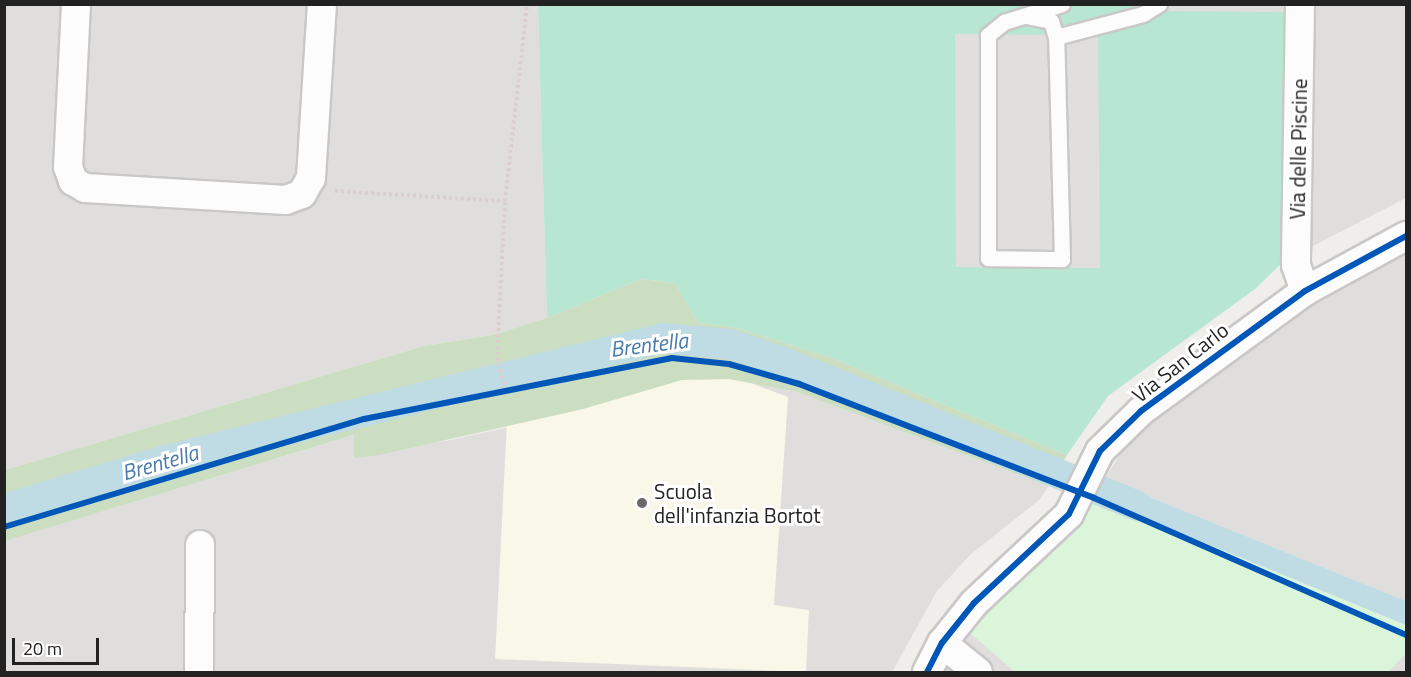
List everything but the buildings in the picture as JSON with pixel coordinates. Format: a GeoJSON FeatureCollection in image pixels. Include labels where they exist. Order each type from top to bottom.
{"type":"FeatureCollection","features":[{"type":"Feature","properties":{"kind":"street"},"geometry":{"type":"LineString","coordinates":[[76,4],[68,167],[73,182],[86,188],[286,200],[295,199],[308,187],[322,4]]}},
{"type":"Feature","properties":{"kind":"street","name":"Via delle Piscine"},"geometry":{"type":"LineString","coordinates":[[1300,4],[1296,265],[1305,291]]}},
{"type":"Feature","properties":{"kind":"street","name":"Via San Carlo"},"geometry":{"type":"LineString","coordinates":[[927,672],[942,643],[974,603],[1069,514],[1100,451],[1172,387],[1305,291],[1407,236]]}},
{"type":"Feature","properties":{"kind":"street"},"geometry":{"type":"LineString","coordinates":[[199,672],[200,545]]}},
{"type":"Feature","properties":{"kind":"street"},"geometry":{"type":"LineString","coordinates":[[942,643],[978,672]]}},
{"type":"Feature","properties":{"kind":"lane"},"geometry":{"type":"LineString","coordinates":[[1024,16],[1051,21],[1056,37],[1062,259],[988,258],[988,35],[1004,22],[1062,4]]}},
{"type":"Feature","properties":{"kind":"lane"},"geometry":{"type":"LineString","coordinates":[[1056,37],[1143,14],[1158,4]]}},
{"type":"Feature","properties":{"kind":"path"},"geometry":{"type":"LineString","coordinates":[[505,390],[497,355],[505,201],[527,4]]}},
{"type":"Feature","properties":{"kind":"path"},"geometry":{"type":"LineString","coordinates":[[308,187],[505,201]]}},
{"type":"Feature","properties":{"kind":"shaded area"},"geometry":{"type":"Polygon","coordinates":[[[5,5],[538,5],[547,318],[493,335],[424,346],[5,470],[5,5]]]}},
{"type":"Feature","properties":{"kind":"shaded area"},"geometry":{"type":"Polygon","coordinates":[[[1165,5],[1287,5],[1287,12],[1165,11],[1165,5]]]}},
{"type":"Feature","properties":{"kind":"shaded area"},"geometry":{"type":"Polygon","coordinates":[[[1287,5],[1406,5],[1406,198],[1284,261],[1287,5]]]}},
{"type":"Feature","properties":{"kind":"shaded area"},"geometry":{"type":"Polygon","coordinates":[[[955,34],[1098,35],[1100,268],[956,267],[955,34]]]}},
{"type":"Feature","properties":{"kind":"shaded area"},"geometry":{"type":"Polygon","coordinates":[[[1406,247],[1406,601],[1105,479],[1137,428],[1306,298],[1406,247]]]}},
{"type":"Feature","properties":{"kind":"shaded area","name":"Scuola dell'infanzia Bortot"},"geometry":{"type":"Polygon","coordinates":[[[718,371],[788,397],[774,605],[809,610],[806,672],[495,659],[508,401],[718,371]]]}},
{"type":"Feature","properties":{"kind":"shaded area"},"geometry":{"type":"Polygon","coordinates":[[[729,379],[797,392],[1049,486],[1039,500],[971,554],[937,591],[892,672],[5,672],[4,541],[355,435],[419,445],[729,379]]]}},
{"type":"Feature","properties":{"kind":"shaded area"},"geometry":{"type":"Polygon","coordinates":[[[966,629],[1015,672],[942,672],[966,629]]]}},
{"type":"Feature","properties":{"kind":"shaded area"},"geometry":{"type":"Polygon","coordinates":[[[1406,653],[1406,672],[1388,672],[1406,653]]]}},
{"type":"Feature","properties":{"kind":"green space"},"geometry":{"type":"Polygon","coordinates":[[[538,5],[1287,5],[1284,261],[1255,289],[1108,396],[1067,455],[832,358],[734,327],[698,323],[675,283],[641,279],[547,318],[538,5]]]}},
{"type":"Feature","properties":{"kind":"green space"},"geometry":{"type":"Polygon","coordinates":[[[641,279],[675,283],[698,323],[734,327],[832,358],[1067,455],[1049,486],[797,392],[729,379],[682,380],[583,409],[379,455],[354,458],[354,435],[5,541],[5,470],[424,346],[493,335],[547,318],[641,279]]]}},
{"type":"Feature","properties":{"kind":"green space"},"geometry":{"type":"Polygon","coordinates":[[[1097,499],[1406,625],[1406,653],[1388,672],[1015,672],[966,629],[1097,499]]]}},
{"type":"Feature","properties":{"kind":"water"},"geometry":{"type":"Polygon","coordinates":[[[1105,479],[1406,601],[1406,625],[1097,499],[1105,479]]]}},
{"type":"Feature","properties":{"kind":"waterway","name":"Brentella"},"geometry":{"type":"LineString","coordinates":[[4,509],[162,461],[663,338],[730,344],[778,360],[1137,506]]}},
{"type":"Feature","properties":{"kind":"cycle path"},"geometry":{"type":"LineString","coordinates":[[927,672],[942,643],[974,603],[1069,514],[1100,451],[1141,411],[1305,291],[1406,236]]}},
{"type":"Feature","properties":{"kind":"cycle path"},"geometry":{"type":"LineString","coordinates":[[4,527],[364,419],[672,358],[729,364],[799,384],[1094,498],[1406,635]]}},
{"type":"Feature","properties":{"kind":"place","name":"Scuola dell'infanzia Bortot"},"geometry":{"type":"Point","coordinates":[642,503]}}]}
